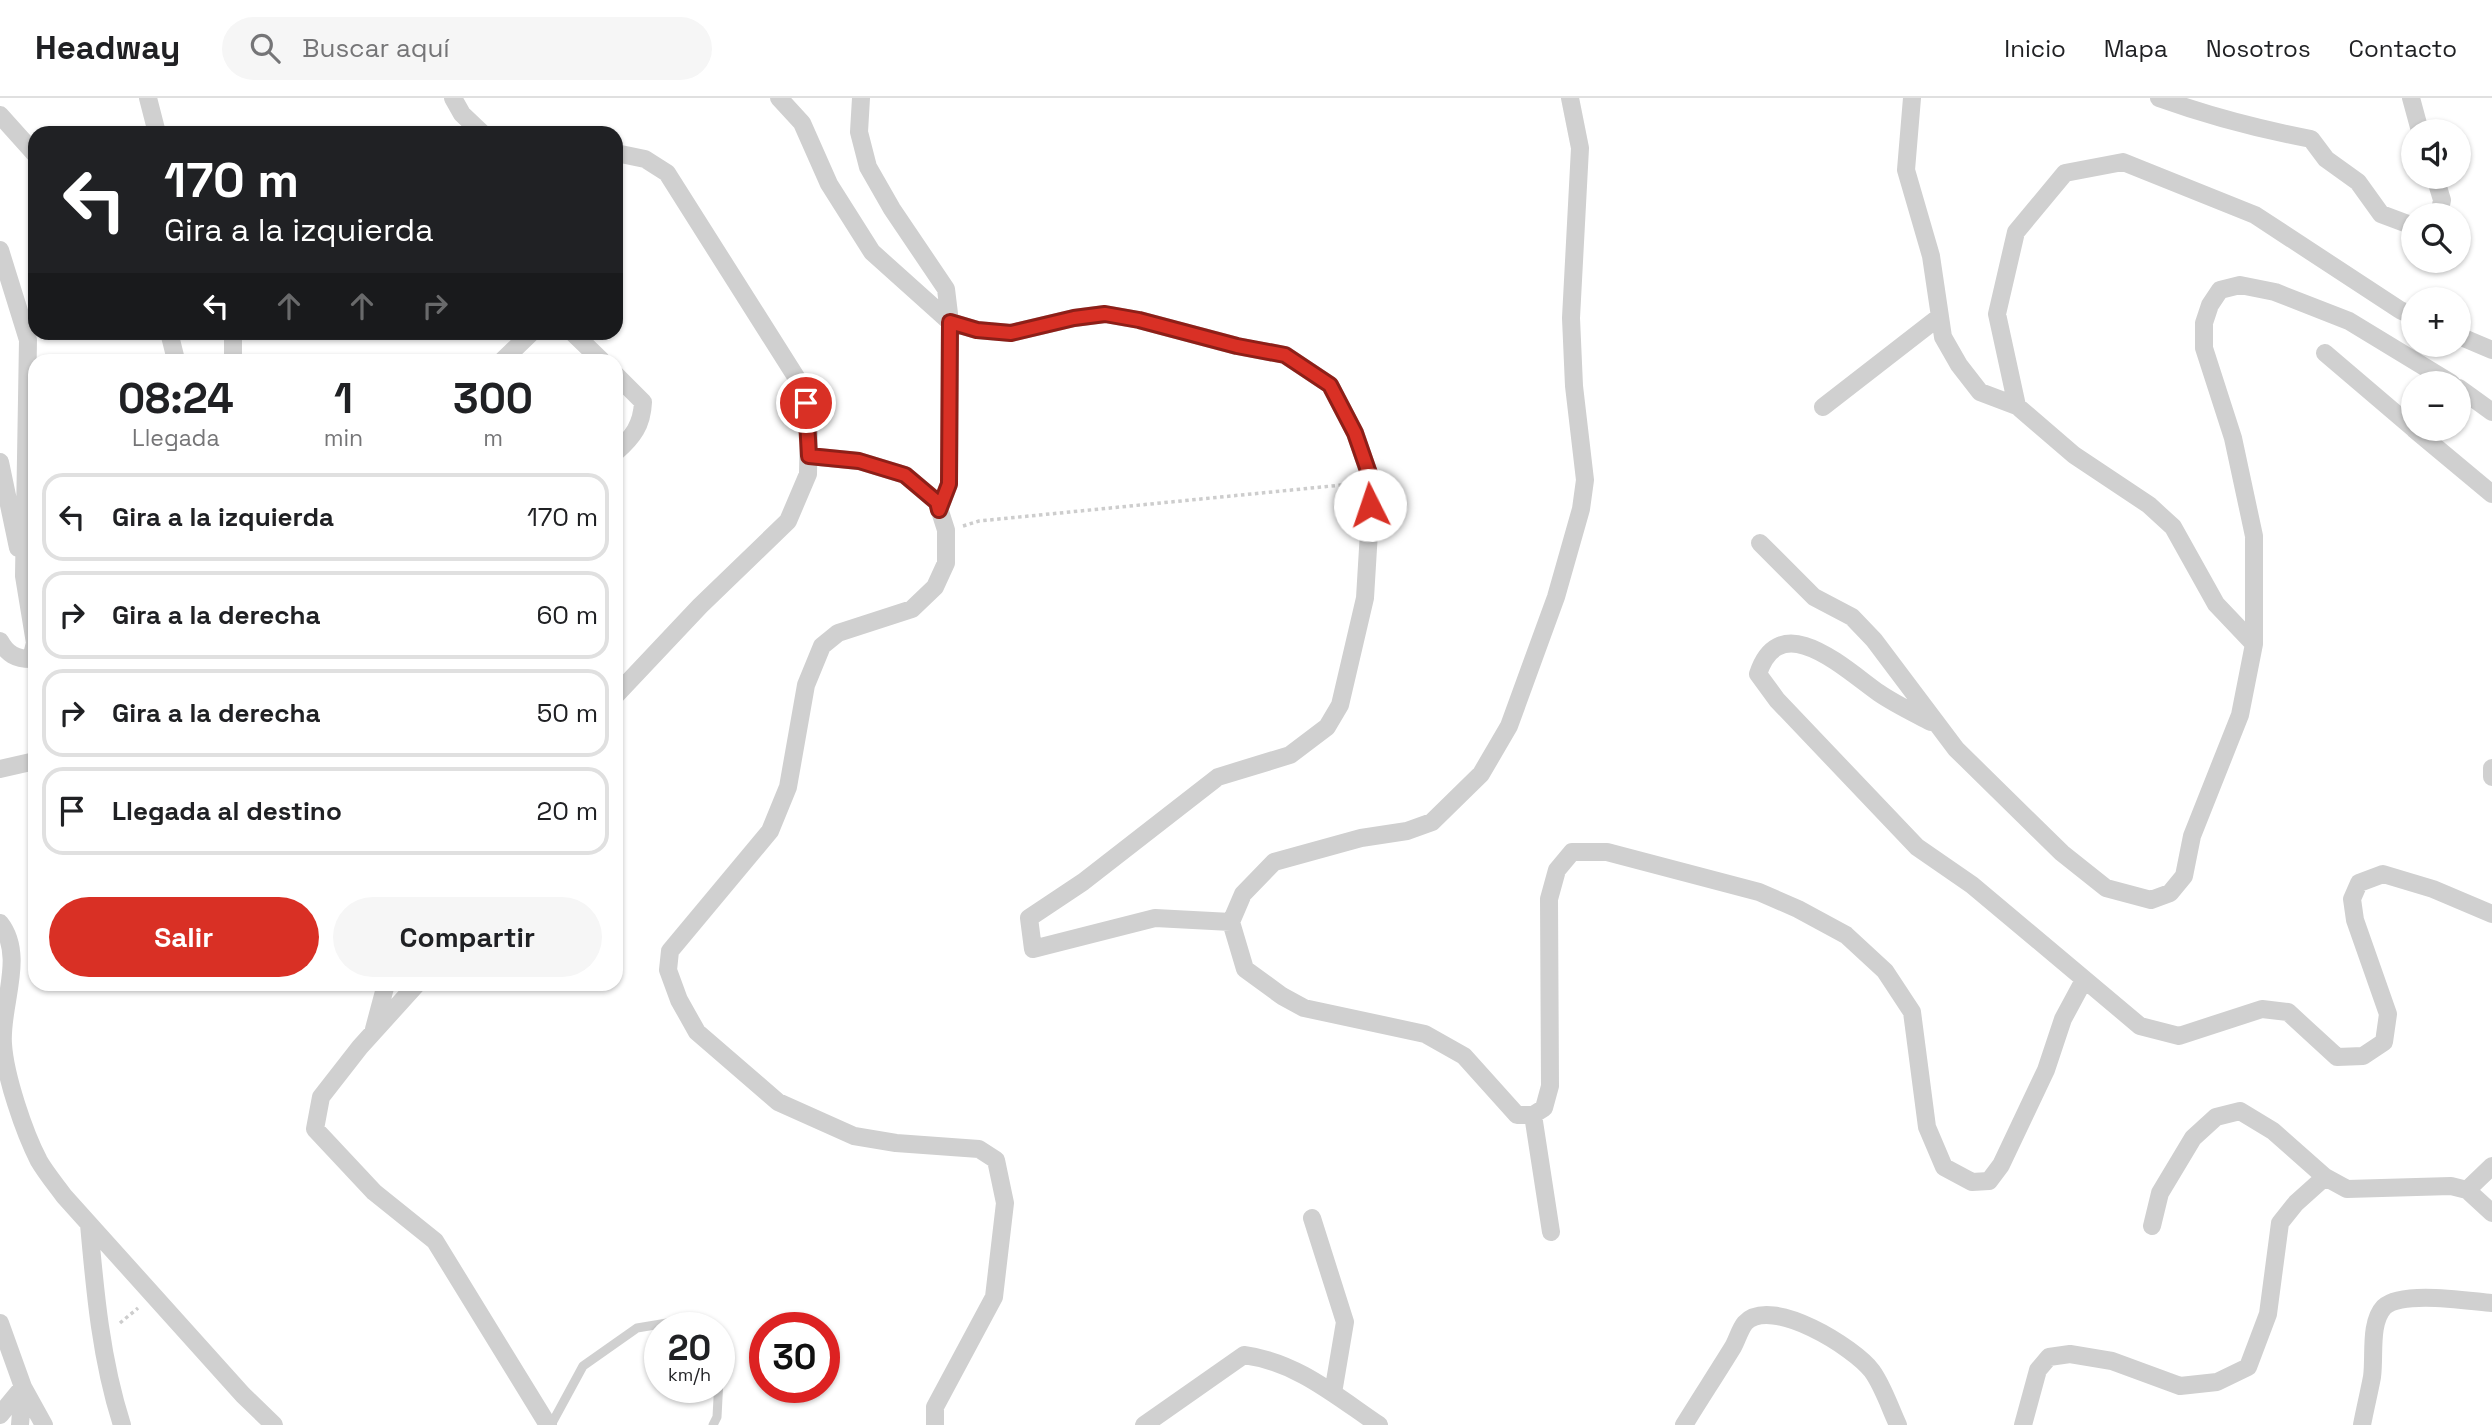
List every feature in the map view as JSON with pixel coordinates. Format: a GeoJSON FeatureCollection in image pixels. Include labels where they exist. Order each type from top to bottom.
{"type":"FeatureCollection","features":[{"type":"Feature","properties":{"kind":"street"},"geometry":{"type":"LineString","coordinates":[[148,98],[155,126]]}},
{"type":"Feature","properties":{"kind":"street"},"geometry":{"type":"LineString","coordinates":[[453,98],[462,114],[475,126]]}},
{"type":"Feature","properties":{"kind":"street"},"geometry":{"type":"LineString","coordinates":[[779,98],[802,123],[829,184],[872,252],[950,322],[977,330],[1011,333],[1074,318],[1105,314],[1285,355],[1330,385],[1355,433],[1372,482],[1365,598],[1340,705],[1327,727],[1290,755],[1218,777],[1083,881],[1029,918],[1034,949],[1155,918],[1231,922]]}},
{"type":"Feature","properties":{"kind":"street"},"geometry":{"type":"LineString","coordinates":[[861,98],[859,132],[868,167],[892,209],[946,289],[950,322],[949,484],[939,510]]}},
{"type":"Feature","properties":{"kind":"street"},"geometry":{"type":"LineString","coordinates":[[1570,98],[1580,148],[1571,318],[1574,386],[1585,480],[1581,509],[1556,597],[1509,726],[1480,774],[1432,821],[1407,831],[1361,838],[1274,862],[1243,894],[1231,922],[1245,969],[1282,996],[1304,1008],[1425,1034],[1464,1056],[1517,1115],[1533,1115],[1544,1108],[1550,1086],[1549,899],[1556,870],[1572,852],[1607,852],[1759,892],[1846,934],[1885,971],[1912,1012],[1927,1127],[1944,1167],[1972,1182],[1989,1181],[2001,1165],[2046,1070],[2063,1019],[2084,980]]}},
{"type":"Feature","properties":{"kind":"street"},"geometry":{"type":"LineString","coordinates":[[1912,98],[1906,170],[1931,256],[1942,337],[1959,365],[1980,392],[2017,406],[2074,455],[2149,505],[2173,527],[2216,604],[2254,644]]}},
{"type":"Feature","properties":{"kind":"street"},"geometry":{"type":"LineString","coordinates":[[2159,98],[2254,128],[2311,139],[2326,159],[2358,182],[2381,214],[2401,222]]}},
{"type":"Feature","properties":{"kind":"street"},"geometry":{"type":"LineString","coordinates":[[2411,98],[2417,119]]}},
{"type":"Feature","properties":{"kind":"street"},"geometry":{"type":"LineString","coordinates":[[0,115],[28,146]]}},
{"type":"Feature","properties":{"kind":"street"},"geometry":{"type":"LineString","coordinates":[[623,154],[645,159],[667,173],[803,387],[809,419],[808,474],[788,521],[700,606],[623,688]]}},
{"type":"Feature","properties":{"kind":"street"},"geometry":{"type":"LineString","coordinates":[[2017,406],[1997,314],[2016,232],[2065,173],[2123,162],[2255,215],[2401,310]]}},
{"type":"Feature","properties":{"kind":"street"},"geometry":{"type":"LineString","coordinates":[[0,250],[28,340],[24,576]]}},
{"type":"Feature","properties":{"kind":"street"},"geometry":{"type":"LineString","coordinates":[[1760,543],[1814,597],[1852,617],[1874,640],[1956,749],[2062,853],[2106,888],[2151,900],[2170,893],[2184,877],[2192,836],[2240,715],[2254,644],[2254,536],[2233,438],[2204,348],[2204,323],[2210,305],[2220,290],[2240,285],[2275,292],[2349,321],[2431,371]]}},
{"type":"Feature","properties":{"kind":"street"},"geometry":{"type":"LineString","coordinates":[[1823,407],[1939,317]]}},
{"type":"Feature","properties":{"kind":"street"},"geometry":{"type":"LineString","coordinates":[[509,354],[524,340]]}},
{"type":"Feature","properties":{"kind":"street"},"geometry":{"type":"LineString","coordinates":[[580,340],[595,354]]}},
{"type":"Feature","properties":{"kind":"street"},"geometry":{"type":"LineString","coordinates":[[2471,341],[2492,350]]}},
{"type":"Feature","properties":{"kind":"street"},"geometry":{"type":"LineString","coordinates":[[2325,353],[2401,417]]}},
{"type":"Feature","properties":{"kind":"street"},"geometry":{"type":"LineString","coordinates":[[623,382],[643,402],[643,417],[633,437],[623,446]]}},
{"type":"Feature","properties":{"kind":"street"},"geometry":{"type":"LineString","coordinates":[[2471,397],[2492,412]]}},
{"type":"Feature","properties":{"kind":"street"},"geometry":{"type":"LineString","coordinates":[[2429,441],[2492,494]]}},
{"type":"Feature","properties":{"kind":"street"},"geometry":{"type":"LineString","coordinates":[[809,456],[859,461],[905,475],[937,502],[946,530],[946,563],[935,587],[912,609],[838,633],[822,646],[806,685],[788,787],[770,831],[670,951],[668,970],[679,1000],[697,1032],[778,1102],[854,1136],[896,1143],[979,1149],[996,1160],[1005,1203],[994,1297],[935,1407],[935,1425]]}},
{"type":"Feature","properties":{"kind":"street"},"geometry":{"type":"LineString","coordinates":[[0,462],[28,600]]}},
{"type":"Feature","properties":{"kind":"street"},"geometry":{"type":"LineString","coordinates":[[0,641],[6,652],[20,659],[28,659]]}},
{"type":"Feature","properties":{"kind":"street"},"geometry":{"type":"LineString","coordinates":[[1938,726],[1882,695],[1827,655],[1798,643],[1780,644],[1763,659],[1758,674],[1777,700],[1917,847],[1972,884],[2140,1026],[2179,1036],[2262,1009],[2288,1012],[2337,1057],[2363,1056],[2384,1042],[2388,1014],[2355,920],[2352,899],[2359,883],[2383,874],[2433,889],[2492,914]]}},
{"type":"Feature","properties":{"kind":"street"},"geometry":{"type":"LineString","coordinates":[[0,769],[28,763]]}},
{"type":"Feature","properties":{"kind":"street"},"geometry":{"type":"LineString","coordinates":[[2492,768],[2492,777]]}},
{"type":"Feature","properties":{"kind":"street"},"geometry":{"type":"LineString","coordinates":[[0,923],[8,933],[11,959],[2,1042],[12,1093],[39,1161],[64,1196],[243,1395],[274,1425]]}},
{"type":"Feature","properties":{"kind":"street"},"geometry":{"type":"LineString","coordinates":[[373,1032],[384,991]]}},
{"type":"Feature","properties":{"kind":"street"},"geometry":{"type":"LineString","coordinates":[[410,991],[321,1097],[315,1129],[374,1192],[435,1241],[550,1425]]}},
{"type":"Feature","properties":{"kind":"street"},"geometry":{"type":"LineString","coordinates":[[2152,1226],[2160,1193],[2193,1138],[2216,1117],[2240,1111],[2273,1131],[2325,1177],[2351,1189],[2451,1186],[2466,1190],[2492,1213]]}},
{"type":"Feature","properties":{"kind":"street"},"geometry":{"type":"LineString","coordinates":[[1533,1115],[1551,1232]]}},
{"type":"Feature","properties":{"kind":"street"},"geometry":{"type":"LineString","coordinates":[[2466,1190],[2492,1166]]}},
{"type":"Feature","properties":{"kind":"street"},"geometry":{"type":"LineString","coordinates":[[2023,1425],[2038,1370],[2049,1357],[2070,1354],[2112,1361],[2180,1386],[2217,1382],[2248,1367],[2268,1314],[2280,1223],[2296,1203],[2325,1177]]}},
{"type":"Feature","properties":{"kind":"street"},"geometry":{"type":"LineString","coordinates":[[1312,1219],[1345,1322],[1333,1393]]}},
{"type":"Feature","properties":{"kind":"street"},"geometry":{"type":"LineString","coordinates":[[89,1224],[97,1312],[122,1425]]}},
{"type":"Feature","properties":{"kind":"street"},"geometry":{"type":"LineString","coordinates":[[2362,1425],[2372,1376],[2376,1322],[2384,1308],[2396,1300],[2492,1303]]}},
{"type":"Feature","properties":{"kind":"street"},"geometry":{"type":"LineString","coordinates":[[1684,1425],[1737,1340],[1744,1324],[1754,1317],[1778,1316],[1802,1322],[1843,1346],[1872,1371],[1898,1425]]}},
{"type":"Feature","properties":{"kind":"street"},"geometry":{"type":"LineString","coordinates":[[0,1323],[23,1387],[44,1425]]}},
{"type":"Feature","properties":{"kind":"street"},"geometry":{"type":"LineString","coordinates":[[1144,1425],[1244,1355],[1269,1358],[1303,1372],[1379,1425]]}},
{"type":"Feature","properties":{"kind":"street"},"geometry":{"type":"LineString","coordinates":[[0,1415],[23,1387]]}},
{"type":"Feature","properties":{"kind":"street"},"geometry":{"type":"LineString","coordinates":[[20,1425],[23,1387]]}},
{"type":"Feature","properties":{"kind":"lane"},"geometry":{"type":"LineString","coordinates":[[550,1425],[583,1366],[637,1328],[644,1327]]}},
{"type":"Feature","properties":{"kind":"lane"},"geometry":{"type":"LineString","coordinates":[[713,1425],[717,1418],[718,1403]]}},
{"type":"Feature","properties":{"kind":"path"},"geometry":{"type":"LineString","coordinates":[[946,530],[979,521],[1372,482]]}},
{"type":"Feature","properties":{"kind":"path"},"geometry":{"type":"LineString","coordinates":[[102,1337],[153,1295]]}},
{"type":"Feature","properties":{"kind":"route"},"geometry":{"type":"LineString","coordinates":[[806,403],[809,456],[859,461],[905,475],[937,502],[939,510],[949,484],[950,322],[977,330],[1011,333],[1074,318],[1105,314],[1139,320],[1237,346],[1285,355],[1330,385],[1355,433],[1372,482],[1370,505]]}}]}
